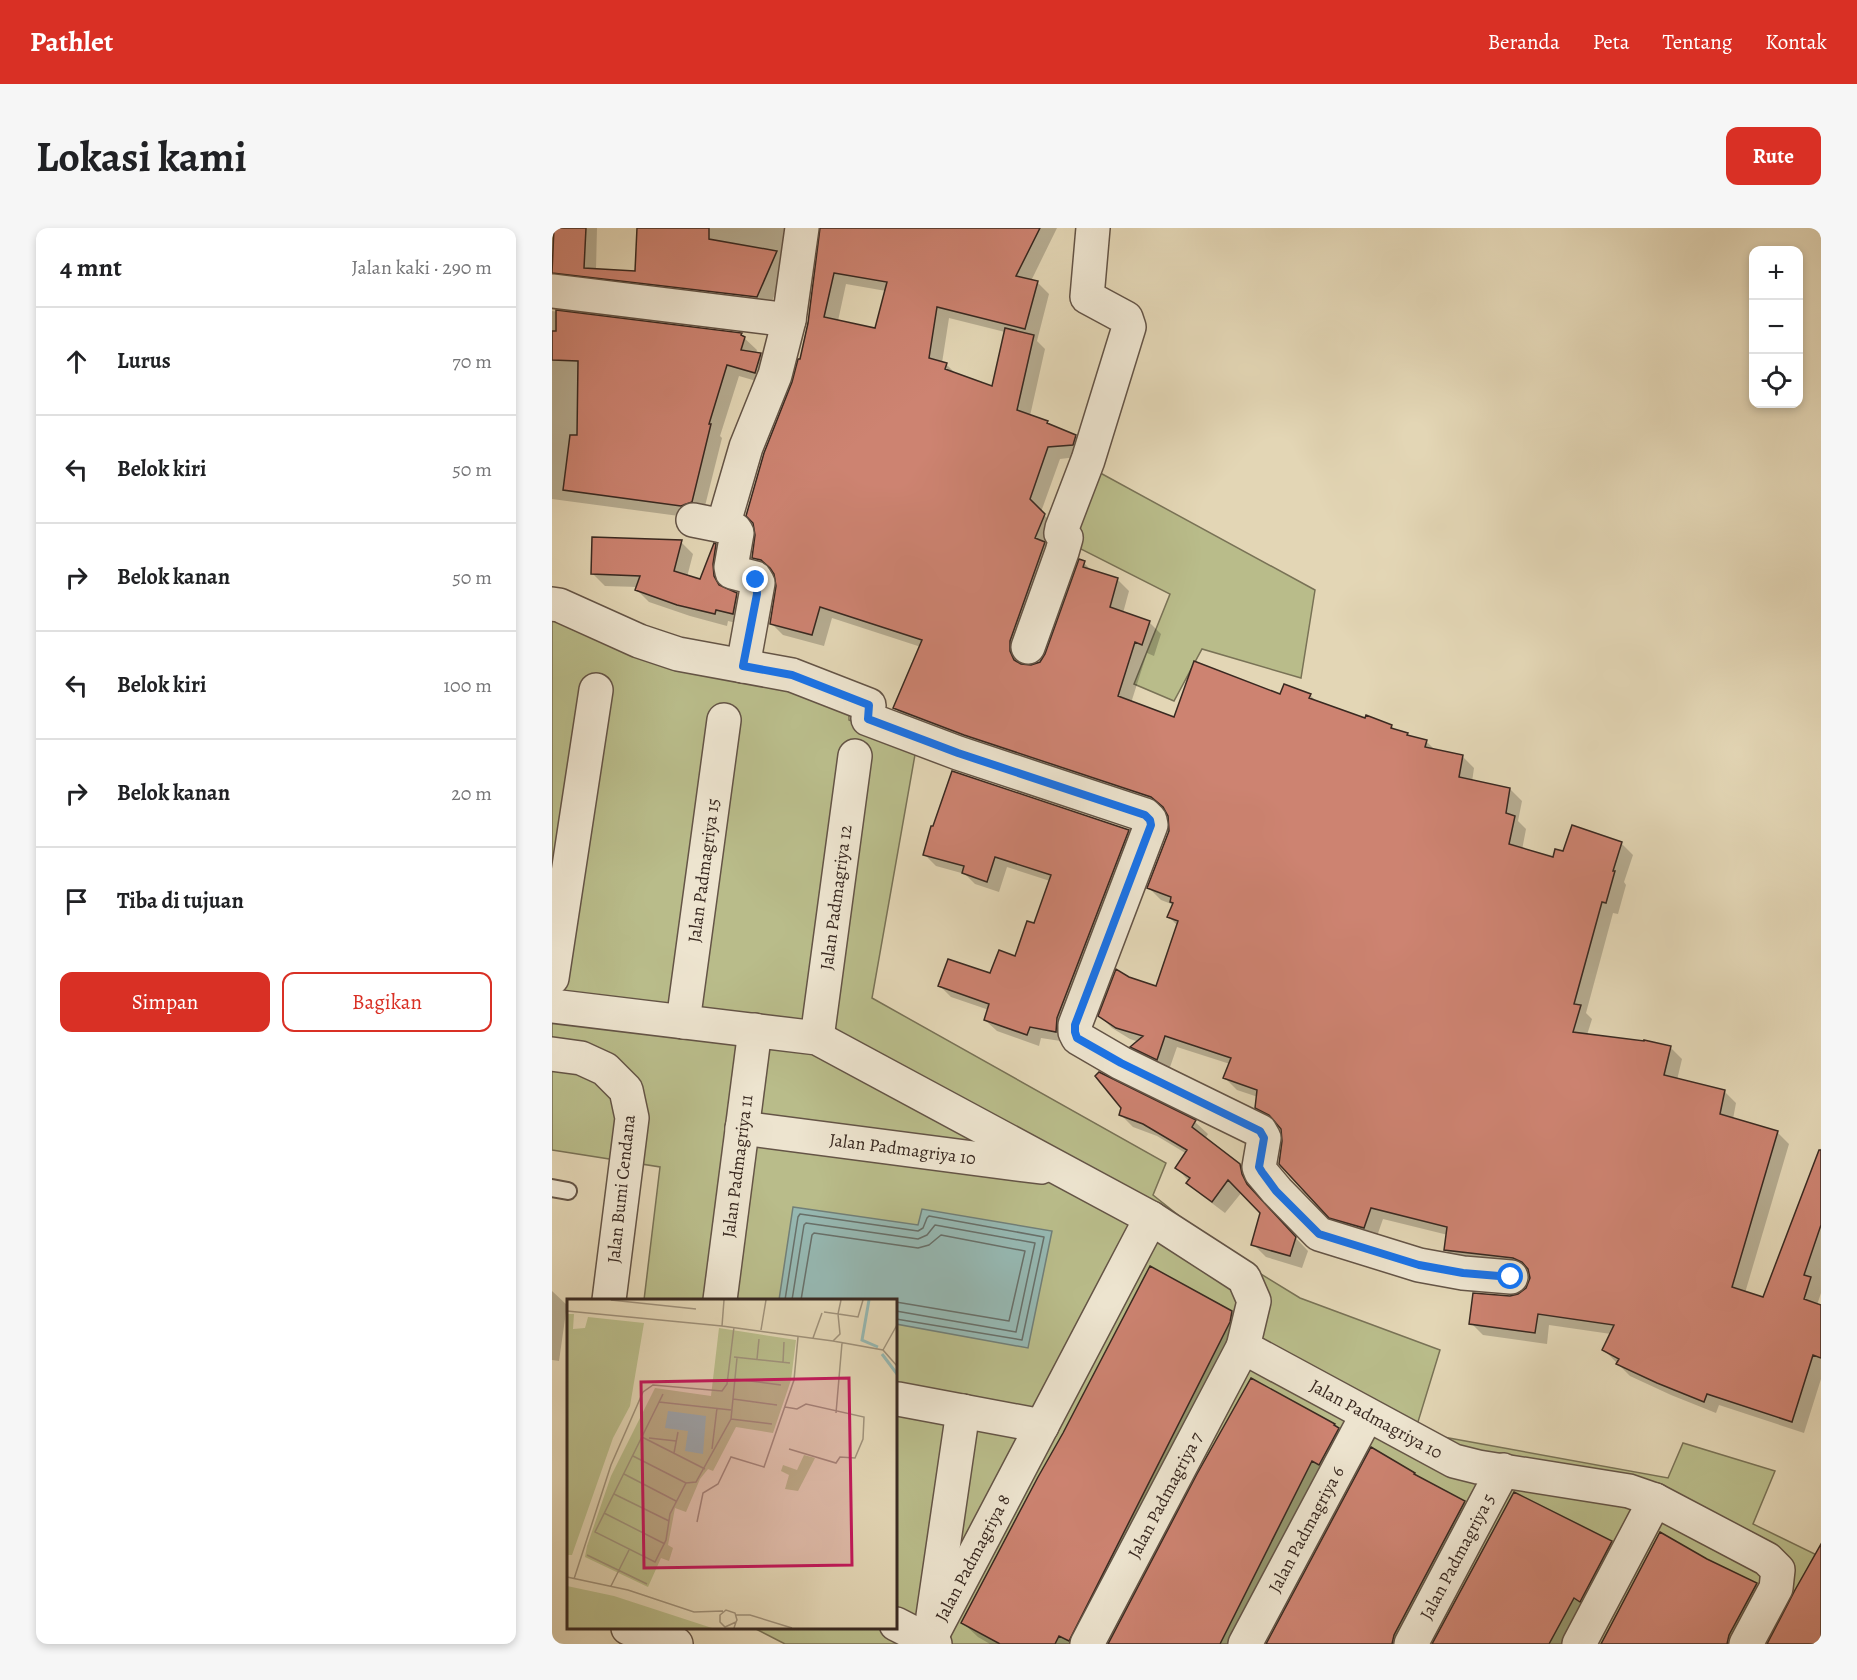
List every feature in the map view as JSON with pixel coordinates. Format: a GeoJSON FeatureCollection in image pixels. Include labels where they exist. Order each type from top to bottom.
{"type":"FeatureCollection","features":[{"type":"Feature","properties":{"kind":"street"},"geometry":{"type":"LineString","coordinates":[[743,666],[758,583],[755,578],[732,572],[738,533],[735,530],[708,523],[746,447],[776,375],[789,320],[802,228]]}},
{"type":"Feature","properties":{"kind":"street"},"geometry":{"type":"LineString","coordinates":[[1028,647],[1066,540],[1061,533],[1062,528],[1086,465],[1129,327],[1126,318],[1087,297],[1093,228]]}},
{"type":"Feature","properties":{"kind":"street"},"geometry":{"type":"LineString","coordinates":[[552,291],[789,320]]}},
{"type":"Feature","properties":{"kind":"street"},"geometry":{"type":"LineString","coordinates":[[552,604],[559,605],[639,641],[678,654],[792,675],[869,705],[868,719],[958,753],[1145,815],[1151,825],[1075,1025],[1077,1038],[1121,1063],[1260,1131],[1264,1138],[1259,1167],[1276,1191],[1319,1234],[1419,1265],[1463,1273],[1511,1277]]}},
{"type":"Feature","properties":{"kind":"street"},"geometry":{"type":"LineString","coordinates":[[552,978],[596,690]]}},
{"type":"Feature","properties":{"kind":"street","name":"Jalan Padmagriya 15"},"geometry":{"type":"LineString","coordinates":[[683,1022],[724,720]]}},
{"type":"Feature","properties":{"kind":"street","name":"Jalan Padmagriya 12"},"geometry":{"type":"LineString","coordinates":[[817,1038],[855,756]]}},
{"type":"Feature","properties":{"kind":"street"},"geometry":{"type":"LineString","coordinates":[[552,1006],[817,1038]]}},
{"type":"Feature","properties":{"kind":"street","name":"Jalan Padmagriya 11"},"geometry":{"type":"LineString","coordinates":[[720,1299],[754,1030]]}},
{"type":"Feature","properties":{"kind":"street","name":"Jalan Padmagriya 10"},"geometry":{"type":"LineString","coordinates":[[817,1038],[1151,1218],[1244,1278],[1254,1301],[1243,1347],[1454,1461],[1478,1467],[1629,1491],[1655,1500],[1767,1559],[1778,1570],[1776,1588],[1746,1644]]}},
{"type":"Feature","properties":{"kind":"street","name":"Jalan Bumi Cendana"},"geometry":{"type":"LineString","coordinates":[[552,1054],[581,1058],[605,1069],[626,1090],[632,1118],[609,1299]]}},
{"type":"Feature","properties":{"kind":"street","name":"Jalan Padmagriya 10"},"geometry":{"type":"LineString","coordinates":[[742,1128],[1062,1170]]}},
{"type":"Feature","properties":{"kind":"street","name":"Jalan Padmagriya 8"},"geometry":{"type":"LineString","coordinates":[[932,1642],[1151,1218]]}},
{"type":"Feature","properties":{"kind":"street","name":"Jalan Padmagriya 7"},"geometry":{"type":"LineString","coordinates":[[1087,1644],[1243,1347]]}},
{"type":"Feature","properties":{"kind":"street"},"geometry":{"type":"LineString","coordinates":[[898,1399],[1042,1426]]}},
{"type":"Feature","properties":{"kind":"street","name":"Jalan Padmagriya 8"},"geometry":{"type":"LineString","coordinates":[[932,1642],[963,1411]]}},
{"type":"Feature","properties":{"kind":"street","name":"Jalan Padmagriya 6"},"geometry":{"type":"LineString","coordinates":[[1245,1644],[1367,1414]]}},
{"type":"Feature","properties":{"kind":"street","name":"Jalan Padmagriya 5"},"geometry":{"type":"LineString","coordinates":[[1411,1644],[1503,1470]]}},
{"type":"Feature","properties":{"kind":"street"},"geometry":{"type":"LineString","coordinates":[[1579,1644],[1655,1500]]}},
{"type":"Feature","properties":{"kind":"street"},"geometry":{"type":"LineString","coordinates":[[897,1624],[932,1642]]}},
{"type":"Feature","properties":{"kind":"street"},"geometry":{"type":"LineString","coordinates":[[631,1629],[676,1644]]}},
{"type":"Feature","properties":{"kind":"green space"},"geometry":{"type":"Polygon","coordinates":[[[1093,469],[1315,590],[1301,678],[1202,649],[1174,701],[1134,684],[1170,594],[1067,542],[1093,469]]]}},
{"type":"Feature","properties":{"kind":"green space"},"geometry":{"type":"Polygon","coordinates":[[[552,620],[790,686],[849,708],[849,720],[916,749],[872,998],[1166,1163],[1153,1195],[1222,1250],[1300,1298],[1440,1350],[1417,1425],[1438,1436],[1668,1478],[1683,1443],[1775,1471],[1753,1524],[1821,1557],[1821,1644],[785,1644],[756,1629],[897,1629],[897,1299],[644,1299],[660,1167],[552,1150],[552,620]]]}},
{"type":"Feature","properties":{"kind":"water"},"geometry":{"type":"Polygon","coordinates":[[[793,1207],[918,1225],[922,1209],[1052,1231],[1028,1348],[897,1324],[897,1299],[779,1299],[793,1207]]]}},
{"type":"Feature","properties":{"kind":"building"},"geometry":{"type":"Polygon","coordinates":[[[554,228],[586,228],[584,268],[635,271],[637,228],[709,228],[709,239],[777,251],[757,297],[552,273],[554,228]]]}},
{"type":"Feature","properties":{"kind":"building"},"geometry":{"type":"Polygon","coordinates":[[[820,228],[1040,228],[1016,276],[1038,281],[1025,329],[937,307],[929,358],[947,363],[945,369],[992,386],[1005,328],[1034,335],[1017,410],[1048,421],[1047,423],[1076,435],[1073,445],[1048,447],[1030,499],[1045,514],[1035,538],[1045,542],[1010,641],[1010,651],[1014,660],[1021,664],[1031,665],[1040,662],[1045,654],[1079,559],[1085,561],[1083,567],[1118,578],[1110,607],[1150,621],[1142,645],[1135,642],[1118,696],[1174,717],[1194,661],[1280,694],[1284,684],[1311,694],[1309,698],[1365,718],[1366,715],[1392,725],[1391,728],[1408,733],[1407,735],[1427,740],[1425,747],[1463,755],[1459,777],[1510,788],[1506,813],[1515,816],[1509,844],[1553,857],[1555,849],[1563,851],[1572,825],[1622,842],[1606,903],[1602,902],[1574,1004],[1581,1005],[1573,1032],[1644,1040],[1671,1046],[1664,1075],[1725,1090],[1720,1114],[1778,1131],[1732,1287],[1763,1297],[1819,1150],[1821,1150],[1821,1225],[1804,1275],[1811,1277],[1804,1299],[1821,1305],[1821,1358],[1813,1355],[1792,1422],[1707,1394],[1704,1402],[1616,1364],[1619,1359],[1602,1350],[1614,1325],[1538,1314],[1535,1333],[1469,1324],[1473,1293],[1510,1296],[1526,1288],[1530,1278],[1528,1269],[1522,1262],[1513,1258],[1444,1250],[1447,1227],[1371,1208],[1364,1228],[1329,1218],[1279,1164],[1281,1129],[1269,1115],[1255,1108],[1257,1090],[1223,1078],[1231,1058],[1165,1036],[1157,1060],[1130,1047],[1143,1036],[1116,1028],[1098,1016],[1116,969],[1129,977],[1156,986],[1178,921],[1167,917],[1173,903],[1170,902],[1171,897],[1147,888],[1169,831],[1168,816],[1163,807],[1151,797],[964,735],[893,708],[922,640],[820,607],[812,635],[770,624],[776,586],[774,574],[761,560],[752,558],[755,535],[753,523],[746,516],[764,453],[792,382],[798,359],[800,359],[808,323],[820,228]],[[834,273],[824,317],[875,328],[887,282],[834,273]]]}},
{"type":"Feature","properties":{"kind":"building"},"geometry":{"type":"Polygon","coordinates":[[[556,310],[742,333],[741,335],[745,337],[741,350],[761,353],[755,373],[727,365],[709,424],[711,424],[692,502],[681,506],[563,490],[570,435],[577,435],[578,361],[552,360],[552,331],[556,331],[556,310]]]}},
{"type":"Feature","properties":{"kind":"building"},"geometry":{"type":"Polygon","coordinates":[[[592,537],[682,540],[674,571],[700,579],[714,543],[716,544],[714,576],[719,585],[737,593],[733,614],[716,610],[715,614],[677,605],[635,590],[640,576],[591,574],[592,537]]]}},
{"type":"Feature","properties":{"kind":"building"},"geometry":{"type":"Polygon","coordinates":[[[952,771],[1129,830],[1057,1018],[1056,1032],[1030,1027],[1027,1035],[984,1020],[989,1004],[938,986],[948,959],[990,973],[999,950],[1015,956],[1027,921],[1034,923],[1051,875],[995,857],[987,882],[962,873],[964,866],[923,855],[931,826],[933,826],[952,771]]]}},
{"type":"Feature","properties":{"kind":"building"},"geometry":{"type":"Polygon","coordinates":[[[1099,1072],[1196,1120],[1192,1127],[1240,1164],[1247,1184],[1296,1237],[1290,1256],[1251,1245],[1260,1213],[1228,1180],[1212,1202],[1186,1183],[1190,1178],[1175,1168],[1187,1150],[1143,1124],[1119,1115],[1121,1108],[1095,1076],[1099,1072]]]}},
{"type":"Feature","properties":{"kind":"building"},"geometry":{"type":"Polygon","coordinates":[[[1150,1266],[1232,1311],[1230,1322],[1069,1641],[1059,1636],[1055,1644],[1000,1644],[961,1623],[1150,1266]]]}},
{"type":"Feature","properties":{"kind":"building"},"geometry":{"type":"Polygon","coordinates":[[[1251,1378],[1339,1428],[1319,1465],[1312,1461],[1220,1644],[1108,1644],[1197,1474],[1251,1378]]]}},
{"type":"Feature","properties":{"kind":"building"},"geometry":{"type":"Polygon","coordinates":[[[1371,1447],[1414,1474],[1465,1501],[1394,1635],[1392,1644],[1266,1644],[1371,1447]]]}},
{"type":"Feature","properties":{"kind":"building"},"geometry":{"type":"Polygon","coordinates":[[[1514,1492],[1612,1541],[1580,1602],[1574,1598],[1549,1644],[1432,1644],[1514,1492]]]}},
{"type":"Feature","properties":{"kind":"building"},"geometry":{"type":"Polygon","coordinates":[[[1660,1532],[1707,1559],[1757,1583],[1729,1635],[1727,1644],[1601,1644],[1660,1532]]]}},
{"type":"Feature","properties":{"kind":"building"},"geometry":{"type":"Polygon","coordinates":[[[1821,1544],[1821,1644],[1767,1644],[1795,1590],[1821,1544]]]}},
{"type":"Feature","properties":{"kind":"route"},"geometry":{"type":"LineString","coordinates":[[756,580],[757,594],[743,666],[792,675],[869,705],[868,719],[958,753],[1145,815],[1150,820],[1151,825],[1075,1025],[1077,1038],[1121,1063],[1260,1131],[1264,1138],[1259,1167],[1276,1191],[1319,1234],[1419,1265],[1463,1273],[1511,1277]]}}]}
